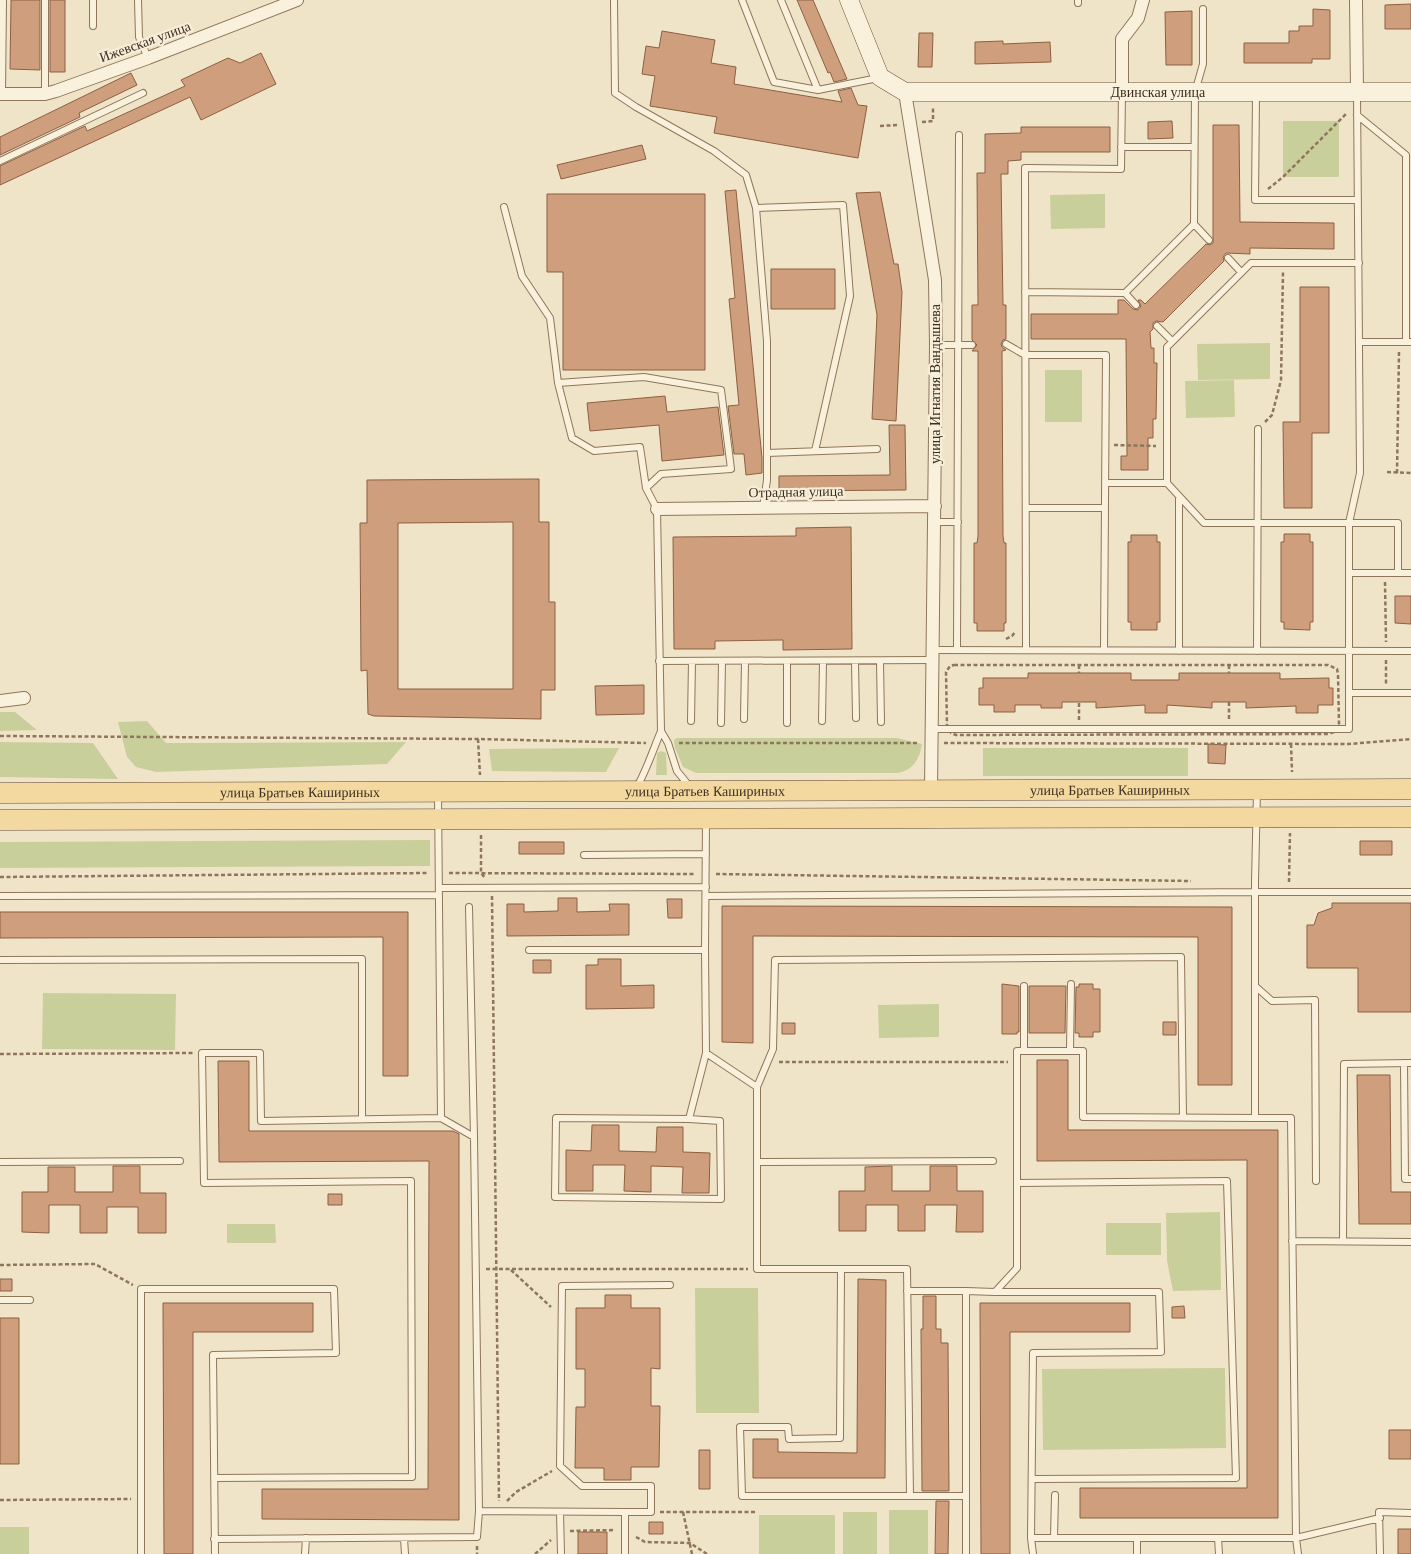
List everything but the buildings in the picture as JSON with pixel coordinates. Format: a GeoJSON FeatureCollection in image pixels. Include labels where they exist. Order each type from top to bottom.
{"type":"FeatureCollection","features":[{"type":"Feature","properties":{"kind":"main road","name":"улица Братьев Кашириных"},"geometry":{"type":"LineString","coordinates":[[0,793],[1411,789]]}},
{"type":"Feature","properties":{"kind":"main road","name":"улица Братьев Кашириных"},"geometry":{"type":"LineString","coordinates":[[0,820],[1411,817]]}},
{"type":"Feature","properties":{"kind":"street"},"geometry":{"type":"LineString","coordinates":[[849,0],[880,77],[905,92]]}},
{"type":"Feature","properties":{"kind":"street"},"geometry":{"type":"LineString","coordinates":[[1122,92],[1122,39],[1138,18],[1143,0]]}},
{"type":"Feature","properties":{"kind":"street"},"geometry":{"type":"LineString","coordinates":[[1356,0],[1357,98]]}},
{"type":"Feature","properties":{"kind":"street","name":"Ижевская улица"},"geometry":{"type":"LineString","coordinates":[[1,94],[44,94],[148,58],[290,1]]}},
{"type":"Feature","properties":{"kind":"street","name":"Двинская улица"},"geometry":{"type":"LineString","coordinates":[[905,92],[1256,92],[1357,98],[1411,92]]}},
{"type":"Feature","properties":{"kind":"street","name":"улица Игнатия Вандышева"},"geometry":{"type":"LineString","coordinates":[[905,92],[935,280],[935,522],[931,790]]}},
{"type":"Feature","properties":{"kind":"street","name":"Отрадная улица"},"geometry":{"type":"LineString","coordinates":[[657,509],[935,506]]}},
{"type":"Feature","properties":{"kind":"street"},"geometry":{"type":"LineString","coordinates":[[0,701],[24,698]]}},
{"type":"Feature","properties":{"kind":"lane"},"geometry":{"type":"LineString","coordinates":[[1,94],[3,0]]}},
{"type":"Feature","properties":{"kind":"lane"},"geometry":{"type":"LineString","coordinates":[[44,94],[45,0]]}},
{"type":"Feature","properties":{"kind":"lane"},"geometry":{"type":"LineString","coordinates":[[93,0],[93,26]]}},
{"type":"Feature","properties":{"kind":"lane"},"geometry":{"type":"LineString","coordinates":[[138,0],[139,37],[148,58]]}},
{"type":"Feature","properties":{"kind":"lane"},"geometry":{"type":"LineString","coordinates":[[614,0],[615,93],[714,151],[746,176],[756,208],[767,341],[768,480],[763,508]]}},
{"type":"Feature","properties":{"kind":"lane"},"geometry":{"type":"LineString","coordinates":[[742,0],[774,82],[818,90],[880,77]]}},
{"type":"Feature","properties":{"kind":"lane"},"geometry":{"type":"LineString","coordinates":[[781,0],[818,90]]}},
{"type":"Feature","properties":{"kind":"lane"},"geometry":{"type":"LineString","coordinates":[[1203,9],[1203,64],[1194,92],[1194,224],[1209,240]]}},
{"type":"Feature","properties":{"kind":"lane"},"geometry":{"type":"LineString","coordinates":[[1026,650],[1026,168],[1121,169],[1122,92]]}},
{"type":"Feature","properties":{"kind":"lane"},"geometry":{"type":"LineString","coordinates":[[1256,92],[1255,200],[1358,200]]}},
{"type":"Feature","properties":{"kind":"lane"},"geometry":{"type":"LineString","coordinates":[[0,161],[143,93]]}},
{"type":"Feature","properties":{"kind":"lane"},"geometry":{"type":"LineString","coordinates":[[932,729],[1349,729],[1349,523],[1360,473],[1357,98]]}},
{"type":"Feature","properties":{"kind":"lane"},"geometry":{"type":"LineString","coordinates":[[1357,116],[1406,155],[1408,209],[1405,342],[1359,342]]}},
{"type":"Feature","properties":{"kind":"lane"},"geometry":{"type":"LineString","coordinates":[[956,650],[959,135]]}},
{"type":"Feature","properties":{"kind":"lane"},"geometry":{"type":"LineString","coordinates":[[1121,146],[1194,147]]}},
{"type":"Feature","properties":{"kind":"lane"},"geometry":{"type":"LineString","coordinates":[[756,208],[843,205],[850,296],[815,451]]}},
{"type":"Feature","properties":{"kind":"lane"},"geometry":{"type":"LineString","coordinates":[[504,207],[522,276],[550,318],[558,383],[572,438],[594,451],[640,447],[646,488],[657,509],[661,731],[646,772],[635,790]]}},
{"type":"Feature","properties":{"kind":"lane"},"geometry":{"type":"LineString","coordinates":[[1026,292],[1125,293],[1194,224]]}},
{"type":"Feature","properties":{"kind":"lane"},"geometry":{"type":"LineString","coordinates":[[1228,258],[1242,272]]}},
{"type":"Feature","properties":{"kind":"lane"},"geometry":{"type":"LineString","coordinates":[[1359,263],[1251,263],[1166,346],[1167,483],[1204,523],[1398,523],[1398,573]]}},
{"type":"Feature","properties":{"kind":"lane"},"geometry":{"type":"LineString","coordinates":[[1125,293],[1136,305]]}},
{"type":"Feature","properties":{"kind":"lane"},"geometry":{"type":"LineString","coordinates":[[1157,326],[1172,341]]}},
{"type":"Feature","properties":{"kind":"lane"},"geometry":{"type":"LineString","coordinates":[[1006,344],[1026,355],[1106,355],[1104,650]]}},
{"type":"Feature","properties":{"kind":"lane"},"geometry":{"type":"LineString","coordinates":[[936,345],[972,345]]}},
{"type":"Feature","properties":{"kind":"lane"},"geometry":{"type":"LineString","coordinates":[[558,383],[644,377],[721,390],[731,470],[661,474],[646,488]]}},
{"type":"Feature","properties":{"kind":"lane"},"geometry":{"type":"LineString","coordinates":[[1257,651],[1258,429]]}},
{"type":"Feature","properties":{"kind":"lane"},"geometry":{"type":"LineString","coordinates":[[767,453],[878,449]]}},
{"type":"Feature","properties":{"kind":"lane"},"geometry":{"type":"LineString","coordinates":[[1105,483],[1167,483]]}},
{"type":"Feature","properties":{"kind":"lane"},"geometry":{"type":"LineString","coordinates":[[1179,496],[1179,651]]}},
{"type":"Feature","properties":{"kind":"lane"},"geometry":{"type":"LineString","coordinates":[[1026,508],[1105,508]]}},
{"type":"Feature","properties":{"kind":"lane"},"geometry":{"type":"LineString","coordinates":[[935,522],[958,522]]}},
{"type":"Feature","properties":{"kind":"lane"},"geometry":{"type":"LineString","coordinates":[[1349,573],[1411,573]]}},
{"type":"Feature","properties":{"kind":"lane"},"geometry":{"type":"LineString","coordinates":[[659,661],[880,661],[933,655],[956,650],[1411,651]]}},
{"type":"Feature","properties":{"kind":"lane"},"geometry":{"type":"LineString","coordinates":[[692,661],[692,721]]}},
{"type":"Feature","properties":{"kind":"lane"},"geometry":{"type":"LineString","coordinates":[[721,722],[722,661]]}},
{"type":"Feature","properties":{"kind":"lane"},"geometry":{"type":"LineString","coordinates":[[744,719],[745,661]]}},
{"type":"Feature","properties":{"kind":"lane"},"geometry":{"type":"LineString","coordinates":[[787,661],[787,722]]}},
{"type":"Feature","properties":{"kind":"lane"},"geometry":{"type":"LineString","coordinates":[[822,721],[823,661]]}},
{"type":"Feature","properties":{"kind":"lane"},"geometry":{"type":"LineString","coordinates":[[855,661],[856,718]]}},
{"type":"Feature","properties":{"kind":"lane"},"geometry":{"type":"LineString","coordinates":[[880,661],[881,722]]}},
{"type":"Feature","properties":{"kind":"lane"},"geometry":{"type":"LineString","coordinates":[[1349,693],[1411,694]]}},
{"type":"Feature","properties":{"kind":"lane"},"geometry":{"type":"LineString","coordinates":[[661,731],[668,744],[677,771],[693,790]]}},
{"type":"Feature","properties":{"kind":"lane"},"geometry":{"type":"LineString","coordinates":[[1255,1118],[1254,986],[1257,790]]}},
{"type":"Feature","properties":{"kind":"lane"},"geometry":{"type":"LineString","coordinates":[[438,791],[441,1118]]}},
{"type":"Feature","properties":{"kind":"lane"},"geometry":{"type":"LineString","coordinates":[[689,1119],[706,1053],[706,818]]}},
{"type":"Feature","properties":{"kind":"lane"},"geometry":{"type":"LineString","coordinates":[[584,855],[706,854]]}},
{"type":"Feature","properties":{"kind":"lane"},"geometry":{"type":"LineString","coordinates":[[0,896],[438,891],[492,888],[706,887]]}},
{"type":"Feature","properties":{"kind":"lane"},"geometry":{"type":"LineString","coordinates":[[706,896],[1411,892]]}},
{"type":"Feature","properties":{"kind":"lane"},"geometry":{"type":"LineString","coordinates":[[214,1539],[477,1537],[476,1269],[469,907]]}},
{"type":"Feature","properties":{"kind":"lane"},"geometry":{"type":"LineString","coordinates":[[529,950],[705,950]]}},
{"type":"Feature","properties":{"kind":"lane"},"geometry":{"type":"LineString","coordinates":[[910,1496],[907,1269],[757,1269],[757,1087],[773,1049],[775,960],[1181,957],[1183,1118]]}},
{"type":"Feature","properties":{"kind":"lane"},"geometry":{"type":"LineString","coordinates":[[0,960],[362,959],[362,1119]]}},
{"type":"Feature","properties":{"kind":"lane"},"geometry":{"type":"LineString","coordinates":[[1070,1051],[1071,984]]}},
{"type":"Feature","properties":{"kind":"lane"},"geometry":{"type":"LineString","coordinates":[[1024,986],[1024,1051]]}},
{"type":"Feature","properties":{"kind":"lane"},"geometry":{"type":"LineString","coordinates":[[1254,986],[1272,1001],[1315,1000],[1316,1181]]}},
{"type":"Feature","properties":{"kind":"lane"},"geometry":{"type":"LineString","coordinates":[[995,1292],[1017,1268],[1017,1051],[1083,1051],[1083,1117],[1291,1118],[1296,1538],[1298,1554]]}},
{"type":"Feature","properties":{"kind":"lane"},"geometry":{"type":"LineString","coordinates":[[214,1478],[412,1477],[411,1181],[204,1183],[202,1053],[260,1053],[261,1121],[441,1118],[474,1136]]}},
{"type":"Feature","properties":{"kind":"lane"},"geometry":{"type":"LineString","coordinates":[[706,1053],[757,1087]]}},
{"type":"Feature","properties":{"kind":"lane"},"geometry":{"type":"LineString","coordinates":[[1343,1241],[1344,1064],[1407,1063],[1405,1179],[1411,1179]]}},
{"type":"Feature","properties":{"kind":"lane"},"geometry":{"type":"LineString","coordinates":[[556,1118],[689,1119],[720,1121],[721,1199],[555,1196],[556,1118]]}},
{"type":"Feature","properties":{"kind":"lane"},"geometry":{"type":"LineString","coordinates":[[0,1162],[180,1161]]}},
{"type":"Feature","properties":{"kind":"lane"},"geometry":{"type":"LineString","coordinates":[[757,1162],[993,1161]]}},
{"type":"Feature","properties":{"kind":"lane"},"geometry":{"type":"LineString","coordinates":[[1016,1183],[1226,1181],[1236,1478],[1032,1479]]}},
{"type":"Feature","properties":{"kind":"lane"},"geometry":{"type":"LineString","coordinates":[[1292,1241],[1411,1242]]}},
{"type":"Feature","properties":{"kind":"lane"},"geometry":{"type":"LineString","coordinates":[[841,1269],[840,1438],[789,1439],[788,1427],[740,1427],[742,1496],[966,1496]]}},
{"type":"Feature","properties":{"kind":"lane"},"geometry":{"type":"LineString","coordinates":[[478,1511],[652,1512],[652,1486],[582,1486],[560,1466],[562,1286],[670,1286]]}},
{"type":"Feature","properties":{"kind":"lane"},"geometry":{"type":"LineString","coordinates":[[141,1554],[141,1289],[334,1289],[336,1353],[214,1355],[214,1554]]}},
{"type":"Feature","properties":{"kind":"lane"},"geometry":{"type":"LineString","coordinates":[[907,1291],[1158,1292],[1161,1352],[1032,1353],[1031,1538],[1033,1554]]}},
{"type":"Feature","properties":{"kind":"lane"},"geometry":{"type":"LineString","coordinates":[[966,1292],[966,1554]]}},
{"type":"Feature","properties":{"kind":"lane"},"geometry":{"type":"LineString","coordinates":[[0,1300],[30,1300]]}},
{"type":"Feature","properties":{"kind":"lane"},"geometry":{"type":"LineString","coordinates":[[1054,1538],[1055,1495]]}},
{"type":"Feature","properties":{"kind":"lane"},"geometry":{"type":"LineString","coordinates":[[560,1512],[560,1554]]}},
{"type":"Feature","properties":{"kind":"lane"},"geometry":{"type":"LineString","coordinates":[[625,1512],[626,1554]]}},
{"type":"Feature","properties":{"kind":"lane"},"geometry":{"type":"LineString","coordinates":[[1380,1554],[1379,1512],[1411,1513]]}},
{"type":"Feature","properties":{"kind":"lane"},"geometry":{"type":"LineString","coordinates":[[1031,1538],[1296,1538],[1380,1518]]}},
{"type":"Feature","properties":{"kind":"lane"},"geometry":{"type":"LineString","coordinates":[[306,1538],[306,1554]]}},
{"type":"Feature","properties":{"kind":"lane"},"geometry":{"type":"LineString","coordinates":[[404,1538],[405,1554]]}},
{"type":"Feature","properties":{"kind":"lane"},"geometry":{"type":"LineString","coordinates":[[1137,1538],[1137,1554]]}},
{"type":"Feature","properties":{"kind":"lane"},"geometry":{"type":"LineString","coordinates":[[1218,1538],[1220,1554]]}},
{"type":"Feature","properties":{"kind":"path"},"geometry":{"type":"LineString","coordinates":[[1255,200],[1283,177],[1357,98]]}},
{"type":"Feature","properties":{"kind":"path"},"geometry":{"type":"LineString","coordinates":[[1258,429],[1272,415],[1282,380],[1284,263]]}},
{"type":"Feature","properties":{"kind":"path"},"geometry":{"type":"LineString","coordinates":[[1397,473],[1405,342]]}},
{"type":"Feature","properties":{"kind":"path"},"geometry":{"type":"LineString","coordinates":[[1105,445],[1167,446]]}},
{"type":"Feature","properties":{"kind":"path"},"geometry":{"type":"LineString","coordinates":[[1387,472],[1411,473]]}},
{"type":"Feature","properties":{"kind":"path"},"geometry":{"type":"LineString","coordinates":[[1385,573],[1386,693]]}},
{"type":"Feature","properties":{"kind":"path"},"geometry":{"type":"LineString","coordinates":[[998,639],[1007,639],[1012,636],[1015,633],[1016,627]]}},
{"type":"Feature","properties":{"kind":"path"},"geometry":{"type":"LineString","coordinates":[[1079,665],[1079,673]]}},
{"type":"Feature","properties":{"kind":"path"},"geometry":{"type":"LineString","coordinates":[[1079,665],[1333,666],[1337,669],[1338,674],[1338,725],[1334,732],[1328,734],[956,735],[948,729],[946,672],[950,666],[1079,665]]}},
{"type":"Feature","properties":{"kind":"path"},"geometry":{"type":"LineString","coordinates":[[1230,665],[1230,673]]}},
{"type":"Feature","properties":{"kind":"path"},"geometry":{"type":"LineString","coordinates":[[0,736],[478,739],[655,744]]}},
{"type":"Feature","properties":{"kind":"path"},"geometry":{"type":"LineString","coordinates":[[668,744],[1349,744],[1411,739]]}},
{"type":"Feature","properties":{"kind":"path"},"geometry":{"type":"LineString","coordinates":[[481,873],[492,888],[499,1511]]}},
{"type":"Feature","properties":{"kind":"path"},"geometry":{"type":"LineString","coordinates":[[0,1054],[202,1053]]}},
{"type":"Feature","properties":{"kind":"path"},"geometry":{"type":"LineString","coordinates":[[767,1062],[1017,1062]]}},
{"type":"Feature","properties":{"kind":"path"},"geometry":{"type":"LineString","coordinates":[[0,1265],[95,1264],[141,1289]]}},
{"type":"Feature","properties":{"kind":"path"},"geometry":{"type":"LineString","coordinates":[[476,1269],[757,1269]]}},
{"type":"Feature","properties":{"kind":"path"},"geometry":{"type":"LineString","coordinates":[[510,1269],[561,1316]]}},
{"type":"Feature","properties":{"kind":"path"},"geometry":{"type":"LineString","coordinates":[[499,1511],[516,1492],[560,1466]]}},
{"type":"Feature","properties":{"kind":"path"},"geometry":{"type":"LineString","coordinates":[[0,1500],[141,1499]]}},
{"type":"Feature","properties":{"kind":"path"},"geometry":{"type":"LineString","coordinates":[[652,1512],[755,1512]]}},
{"type":"Feature","properties":{"kind":"path"},"geometry":{"type":"LineString","coordinates":[[683,1512],[692,1554]]}},
{"type":"Feature","properties":{"kind":"path"},"geometry":{"type":"LineString","coordinates":[[535,1554],[560,1531]]}},
{"type":"Feature","properties":{"kind":"green space"},"geometry":{"type":"Polygon","coordinates":[[[1283,121],[1339,121],[1339,177],[1283,177],[1283,121]]]}},
{"type":"Feature","properties":{"kind":"green space"},"geometry":{"type":"Polygon","coordinates":[[[1105,194],[1105,228],[1051,229],[1050,195],[1105,194]]]}},
{"type":"Feature","properties":{"kind":"green space"},"geometry":{"type":"Polygon","coordinates":[[[1270,343],[1270,379],[1198,380],[1197,344],[1270,343]]]}},
{"type":"Feature","properties":{"kind":"green space"},"geometry":{"type":"Polygon","coordinates":[[[1045,370],[1082,370],[1082,422],[1045,422],[1045,370]]]}},
{"type":"Feature","properties":{"kind":"green space"},"geometry":{"type":"Polygon","coordinates":[[[1234,380],[1235,417],[1186,418],[1185,381],[1234,380]]]}},
{"type":"Feature","properties":{"kind":"green space"},"geometry":{"type":"Polygon","coordinates":[[[0,712],[15,712],[37,730],[0,731],[0,712]]]}},
{"type":"Feature","properties":{"kind":"green space"},"geometry":{"type":"Polygon","coordinates":[[[147,721],[166,743],[406,742],[387,764],[156,772],[136,767],[127,757],[118,722],[147,721]]]}},
{"type":"Feature","properties":{"kind":"green space"},"geometry":{"type":"Polygon","coordinates":[[[677,738],[897,738],[922,744],[920,754],[915,763],[903,772],[898,773],[696,773],[683,767],[675,748],[674,740],[677,738]]]}},
{"type":"Feature","properties":{"kind":"green space"},"geometry":{"type":"Polygon","coordinates":[[[0,742],[93,743],[118,779],[0,777],[0,742]]]}},
{"type":"Feature","properties":{"kind":"green space"},"geometry":{"type":"Polygon","coordinates":[[[619,748],[606,772],[492,771],[489,749],[619,748]]]}},
{"type":"Feature","properties":{"kind":"green space"},"geometry":{"type":"Polygon","coordinates":[[[983,748],[1188,748],[1188,776],[983,776],[983,748]]]}},
{"type":"Feature","properties":{"kind":"green space"},"geometry":{"type":"Polygon","coordinates":[[[661,751],[666,753],[667,775],[656,775],[657,753],[661,751]]]}},
{"type":"Feature","properties":{"kind":"green space"},"geometry":{"type":"Polygon","coordinates":[[[430,840],[430,866],[0,868],[0,842],[430,840]]]}},
{"type":"Feature","properties":{"kind":"green space"},"geometry":{"type":"Polygon","coordinates":[[[43,993],[176,994],[175,1050],[42,1049],[43,993]]]}},
{"type":"Feature","properties":{"kind":"green space"},"geometry":{"type":"Polygon","coordinates":[[[939,1004],[939,1037],[879,1038],[878,1005],[939,1004]]]}},
{"type":"Feature","properties":{"kind":"green space"},"geometry":{"type":"Polygon","coordinates":[[[1220,1212],[1221,1290],[1173,1291],[1167,1261],[1166,1213],[1220,1212]]]}},
{"type":"Feature","properties":{"kind":"green space"},"geometry":{"type":"Polygon","coordinates":[[[1106,1223],[1161,1223],[1161,1255],[1106,1255],[1106,1223]]]}},
{"type":"Feature","properties":{"kind":"green space"},"geometry":{"type":"Polygon","coordinates":[[[227,1224],[275,1224],[276,1243],[227,1243],[227,1224]]]}},
{"type":"Feature","properties":{"kind":"green space"},"geometry":{"type":"Polygon","coordinates":[[[695,1288],[758,1288],[759,1413],[696,1413],[695,1288]]]}},
{"type":"Feature","properties":{"kind":"green space"},"geometry":{"type":"Polygon","coordinates":[[[1225,1368],[1226,1448],[1043,1450],[1042,1369],[1225,1368]]]}},
{"type":"Feature","properties":{"kind":"green space"},"geometry":{"type":"Polygon","coordinates":[[[889,1510],[928,1510],[928,1554],[889,1554],[889,1510]]]}},
{"type":"Feature","properties":{"kind":"green space"},"geometry":{"type":"Polygon","coordinates":[[[843,1512],[877,1512],[877,1554],[843,1554],[843,1512]]]}},
{"type":"Feature","properties":{"kind":"green space"},"geometry":{"type":"Polygon","coordinates":[[[759,1515],[835,1515],[835,1554],[759,1554],[759,1515]]]}},
{"type":"Feature","properties":{"kind":"green space"},"geometry":{"type":"Polygon","coordinates":[[[0,1527],[29,1527],[29,1554],[0,1554],[0,1527]]]}}]}
